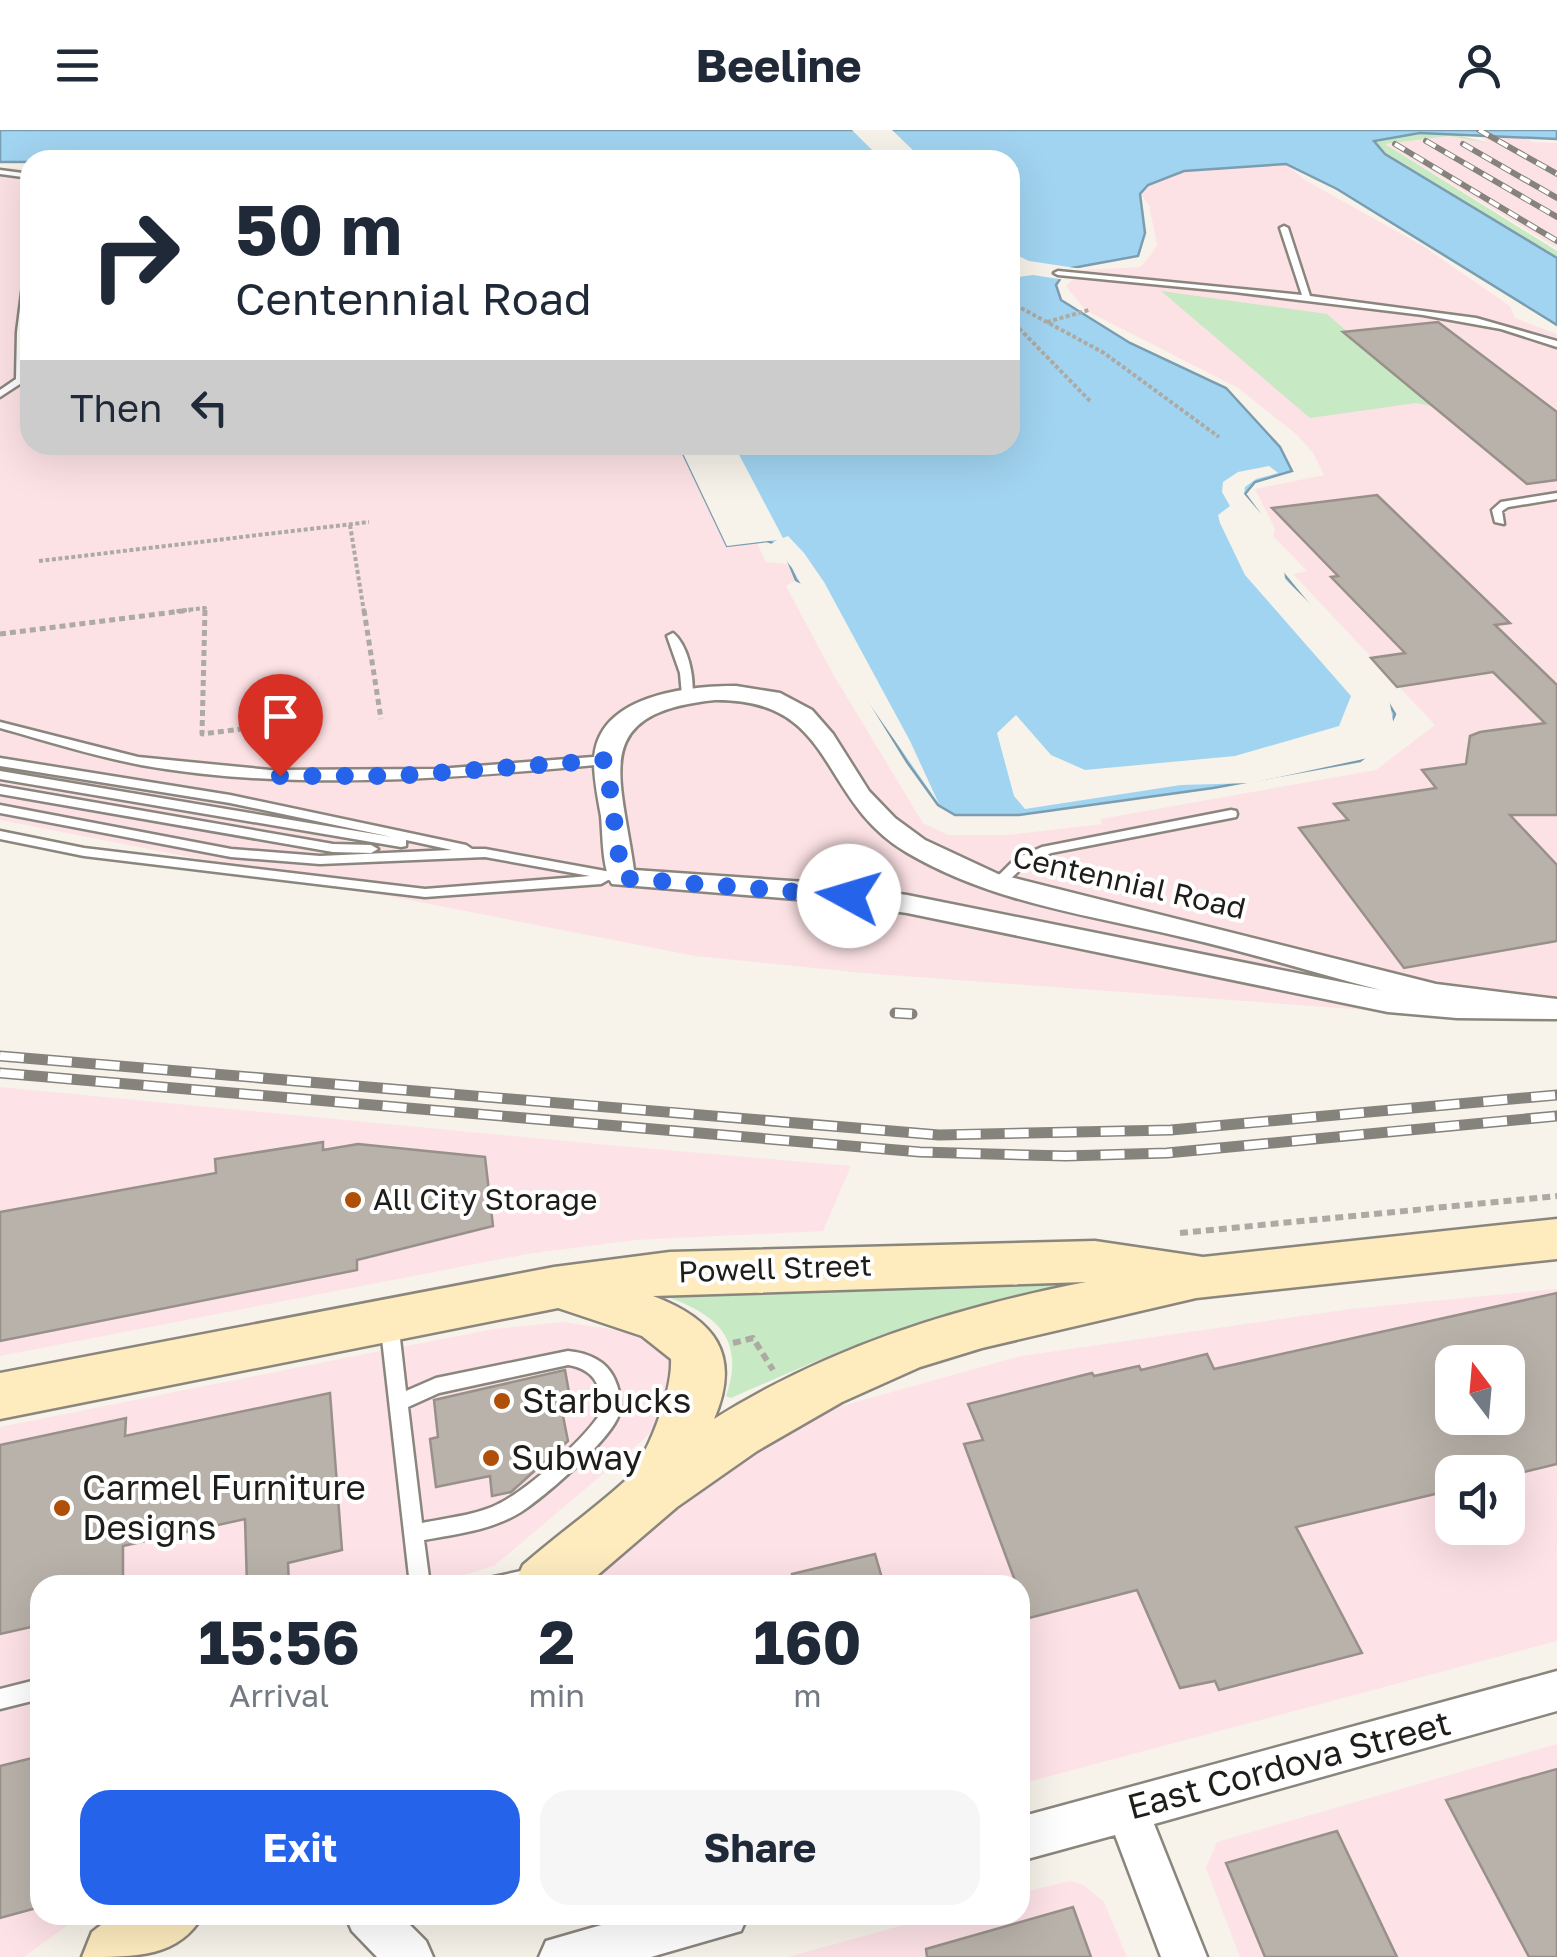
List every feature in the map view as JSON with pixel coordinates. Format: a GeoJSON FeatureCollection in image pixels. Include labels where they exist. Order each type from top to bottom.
{"type":"FeatureCollection","features":[{"type":"Feature","properties":{"kind":"main road","name":"Powell Street"},"geometry":{"type":"LineString","coordinates":[[0,1396],[554,1288],[670,1273],[1197,1256],[1272,1271],[1557,1240]]}},
{"type":"Feature","properties":{"kind":"main road"},"geometry":{"type":"LineString","coordinates":[[554,1575],[650,1492],[747,1425],[871,1363],[1197,1256]]}},
{"type":"Feature","properties":{"kind":"main road"},"geometry":{"type":"LineString","coordinates":[[554,1288],[667,1321],[686,1335],[698,1353],[701,1376],[696,1397],[650,1492]]}},
{"type":"Feature","properties":{"kind":"main road"},"geometry":{"type":"LineString","coordinates":[[118,1957],[157,1925]]}},
{"type":"Feature","properties":{"kind":"street","name":"Centennial Road"},"geometry":{"type":"LineString","coordinates":[[606,760],[621,725],[660,704],[688,696],[744,693],[772,698],[795,708],[825,735],[860,797],[888,825],[926,851],[996,885],[1468,1001],[1557,1009]]}},
{"type":"Feature","properties":{"kind":"street"},"geometry":{"type":"LineString","coordinates":[[606,760],[622,878],[820,892],[906,904],[1388,1002],[1457,1008],[1557,1009]]}},
{"type":"Feature","properties":{"kind":"street","name":"East Cordova Street"},"geometry":{"type":"LineString","coordinates":[[1030,1836],[1557,1691]]}},
{"type":"Feature","properties":{"kind":"street"},"geometry":{"type":"LineString","coordinates":[[1127,1810],[1184,1957]]}},
{"type":"Feature","properties":{"kind":"street"},"geometry":{"type":"LineString","coordinates":[[378,1925],[410,1957]]}},
{"type":"Feature","properties":{"kind":"street"},"geometry":{"type":"LineString","coordinates":[[562,1957],[686,1925]]}},
{"type":"Feature","properties":{"kind":"lane"},"geometry":{"type":"LineString","coordinates":[[1284,228],[1307,298]]}},
{"type":"Feature","properties":{"kind":"lane"},"geometry":{"type":"LineString","coordinates":[[1058,273],[1307,298],[1505,324],[1557,344]]}},
{"type":"Feature","properties":{"kind":"lane"},"geometry":{"type":"LineString","coordinates":[[1500,522],[1497,510],[1505,504],[1557,496]]}},
{"type":"Feature","properties":{"kind":"lane"},"geometry":{"type":"LineString","coordinates":[[673,636],[686,673],[688,696]]}},
{"type":"Feature","properties":{"kind":"lane"},"geometry":{"type":"LineString","coordinates":[[3,725],[154,763],[280,776],[396,776],[606,760]]}},
{"type":"Feature","properties":{"kind":"lane"},"geometry":{"type":"LineString","coordinates":[[0,762],[230,799],[622,878]]}},
{"type":"Feature","properties":{"kind":"lane"},"geometry":{"type":"LineString","coordinates":[[0,776],[336,835],[485,853]]}},
{"type":"Feature","properties":{"kind":"lane"},"geometry":{"type":"LineString","coordinates":[[0,790],[333,848],[485,853]]}},
{"type":"Feature","properties":{"kind":"lane"},"geometry":{"type":"LineString","coordinates":[[0,809],[231,854],[320,860],[485,853]]}},
{"type":"Feature","properties":{"kind":"lane"},"geometry":{"type":"LineString","coordinates":[[996,885],[1020,862],[1046,850],[1231,814]]}},
{"type":"Feature","properties":{"kind":"lane"},"geometry":{"type":"LineString","coordinates":[[0,835],[84,852],[426,893],[622,878]]}},
{"type":"Feature","properties":{"kind":"lane"},"geometry":{"type":"LineString","coordinates":[[389,1319],[419,1575]]}},
{"type":"Feature","properties":{"kind":"lane"},"geometry":{"type":"LineString","coordinates":[[399,1404],[436,1386],[568,1358],[580,1358],[599,1370],[610,1394],[611,1409],[601,1428],[516,1505],[414,1534]]}},
{"type":"Feature","properties":{"kind":"lane"},"geometry":{"type":"LineString","coordinates":[[0,1699],[30,1692]]}},
{"type":"Feature","properties":{"kind":"path"},"geometry":{"type":"LineString","coordinates":[[1021,308],[1104,353],[1220,437]]}},
{"type":"Feature","properties":{"kind":"path"},"geometry":{"type":"LineString","coordinates":[[1047,322],[1088,310]]}},
{"type":"Feature","properties":{"kind":"path"},"geometry":{"type":"LineString","coordinates":[[1020,329],[1090,402]]}},
{"type":"Feature","properties":{"kind":"path"},"geometry":{"type":"LineString","coordinates":[[39,561],[369,522]]}},
{"type":"Feature","properties":{"kind":"path"},"geometry":{"type":"LineString","coordinates":[[350,524],[381,720]]}},
{"type":"Feature","properties":{"kind":"path"},"geometry":{"type":"LineString","coordinates":[[0,634],[205,608],[202,734],[272,725],[306,756]]}},
{"type":"Feature","properties":{"kind":"path"},"geometry":{"type":"LineString","coordinates":[[1197,1256],[1557,1196]]}},
{"type":"Feature","properties":{"kind":"path"},"geometry":{"type":"LineString","coordinates":[[729,1344],[752,1338],[778,1378]]}},
{"type":"Feature","properties":{"kind":"shaded area"},"geometry":{"type":"Polygon","coordinates":[[[1468,130],[1509,130],[1533,142],[1557,143],[1557,248],[1385,144],[1449,136],[1489,142],[1468,130]]]}},
{"type":"Feature","properties":{"kind":"shaded area"},"geometry":{"type":"Polygon","coordinates":[[[1286,164],[1305,180],[1423,246],[1510,306],[1515,318],[1557,334],[1557,1001],[1380,1011],[863,973],[695,956],[0,820],[0,168],[20,169],[20,455],[739,455],[783,539],[757,543],[766,562],[787,564],[796,580],[786,586],[833,674],[923,823],[948,835],[1007,835],[1102,824],[1100,819],[1376,770],[1435,725],[1293,574],[1307,571],[1273,536],[1275,529],[1255,489],[1324,475],[1313,453],[1296,434],[1238,388],[1085,310],[1066,286],[1082,270],[1140,267],[1157,245],[1149,205],[1140,194],[1148,185],[1183,171],[1286,164]]]}},
{"type":"Feature","properties":{"kind":"shaded area"},"geometry":{"type":"Polygon","coordinates":[[[0,1087],[851,1166],[823,1231],[635,1240],[527,1254],[0,1356],[0,1087]]]}},
{"type":"Feature","properties":{"kind":"shaded area"},"geometry":{"type":"Polygon","coordinates":[[[1557,1289],[1557,1641],[1030,1781],[1030,1575],[597,1575],[681,1502],[806,1416],[1021,1356],[1351,1309],[1557,1289]]]}},
{"type":"Feature","properties":{"kind":"shaded area"},"geometry":{"type":"Polygon","coordinates":[[[563,1322],[644,1334],[671,1360],[674,1372],[657,1424],[643,1440],[494,1566],[463,1575],[30,1575],[30,1925],[68,1925],[24,1957],[0,1957],[0,1427],[494,1329],[563,1322]]]}},
{"type":"Feature","properties":{"kind":"shaded area"},"geometry":{"type":"Polygon","coordinates":[[[1557,1744],[1557,1957],[1240,1957],[1206,1868],[1217,1842],[1557,1744]]]}},
{"type":"Feature","properties":{"kind":"shaded area"},"geometry":{"type":"Polygon","coordinates":[[[1070,1881],[1083,1885],[1104,1902],[1127,1957],[788,1957],[904,1925],[1030,1925],[1030,1891],[1070,1881]]]}},
{"type":"Feature","properties":{"kind":"green space"},"geometry":{"type":"Polygon","coordinates":[[[1444,132],[1489,143],[1449,136],[1385,144],[1557,251],[1557,258],[1385,154],[1374,140],[1444,132]]]}},
{"type":"Feature","properties":{"kind":"green space"},"geometry":{"type":"Polygon","coordinates":[[[1161,291],[1327,314],[1432,406],[1416,403],[1310,418],[1161,291]]]}},
{"type":"Feature","properties":{"kind":"green space"},"geometry":{"type":"Polygon","coordinates":[[[1078,1281],[1080,1287],[986,1304],[901,1329],[731,1398],[726,1396],[732,1359],[722,1331],[698,1311],[664,1296],[664,1291],[1078,1281]]]}},
{"type":"Feature","properties":{"kind":"water"},"geometry":{"type":"Polygon","coordinates":[[[0,130],[1557,130],[1557,139],[1420,133],[1374,141],[1385,154],[1557,258],[1557,325],[1337,189],[1286,164],[1184,171],[1148,185],[1140,194],[1145,233],[1138,256],[1067,269],[1056,285],[1061,300],[1130,343],[1226,388],[1280,447],[1292,471],[1255,482],[1245,494],[1259,513],[1278,567],[1395,714],[1382,744],[1360,761],[1213,788],[1019,815],[955,815],[938,805],[907,762],[852,673],[806,585],[796,580],[782,546],[767,541],[727,546],[684,455],[1020,455],[1020,150],[20,150],[20,162],[0,162],[0,130]]]}},
{"type":"Feature","properties":{"kind":"pier"},"geometry":{"type":"Polygon","coordinates":[[[852,130],[892,130],[913,150],[872,150],[852,130]]]}},
{"type":"Feature","properties":{"kind":"pier"},"geometry":{"type":"Polygon","coordinates":[[[1020,257],[1082,269],[1070,273],[1065,280],[1020,277],[1020,257]]]}},
{"type":"Feature","properties":{"kind":"pier"},"geometry":{"type":"Polygon","coordinates":[[[684,455],[739,455],[783,538],[788,536],[804,553],[824,582],[910,741],[939,804],[850,676],[792,568],[778,550],[768,546],[777,540],[727,546],[684,455]]]}},
{"type":"Feature","properties":{"kind":"pier"},"geometry":{"type":"Polygon","coordinates":[[[1269,466],[1278,473],[1256,479],[1245,487],[1244,494],[1263,516],[1285,579],[1334,627],[1388,693],[1394,726],[1386,743],[1368,758],[1251,783],[1181,785],[1025,809],[1014,796],[997,733],[1016,715],[1051,755],[1085,770],[1235,756],[1339,726],[1351,696],[1245,575],[1220,523],[1218,515],[1230,506],[1222,492],[1223,482],[1238,472],[1269,466]]]}},
{"type":"Feature","properties":{"kind":"building"},"geometry":{"type":"Polygon","coordinates":[[[1438,322],[1557,412],[1557,480],[1527,484],[1343,332],[1438,322]]]}},
{"type":"Feature","properties":{"kind":"building"},"geometry":{"type":"Polygon","coordinates":[[[1377,495],[1510,623],[1495,625],[1557,685],[1557,815],[1510,815],[1557,865],[1557,941],[1404,968],[1299,828],[1348,820],[1334,804],[1436,788],[1422,770],[1466,764],[1470,736],[1545,723],[1493,672],[1397,687],[1371,658],[1405,653],[1331,577],[1338,576],[1272,508],[1377,495]]]}},
{"type":"Feature","properties":{"kind":"building"},"geometry":{"type":"Polygon","coordinates":[[[323,1142],[323,1150],[358,1144],[485,1157],[493,1226],[357,1260],[357,1270],[0,1341],[0,1212],[216,1173],[215,1159],[323,1142]]]}},
{"type":"Feature","properties":{"kind":"building"},"geometry":{"type":"Polygon","coordinates":[[[1557,1293],[1557,1464],[1525,1472],[1525,1455],[1435,1455],[1435,1494],[1296,1527],[1362,1653],[1219,1690],[1215,1681],[1180,1688],[1137,1590],[1030,1618],[1030,1575],[1013,1575],[964,1444],[983,1440],[968,1404],[1092,1373],[1094,1376],[1139,1366],[1141,1370],[1207,1354],[1214,1369],[1557,1293]]]}},
{"type":"Feature","properties":{"kind":"building"},"geometry":{"type":"Polygon","coordinates":[[[565,1370],[572,1409],[562,1411],[568,1441],[511,1492],[492,1496],[490,1476],[436,1487],[430,1439],[438,1437],[434,1400],[565,1370]]]}},
{"type":"Feature","properties":{"kind":"building"},"geometry":{"type":"Polygon","coordinates":[[[330,1393],[342,1550],[288,1563],[289,1575],[247,1575],[245,1519],[123,1546],[123,1575],[30,1575],[30,1627],[0,1634],[0,1445],[126,1418],[125,1436],[330,1393]]]}},
{"type":"Feature","properties":{"kind":"building"},"geometry":{"type":"Polygon","coordinates":[[[875,1554],[881,1575],[792,1575],[875,1554]]]}},
{"type":"Feature","properties":{"kind":"building"},"geometry":{"type":"Polygon","coordinates":[[[30,1758],[30,1910],[0,1918],[0,1766],[30,1758]]]}},
{"type":"Feature","properties":{"kind":"building"},"geometry":{"type":"Polygon","coordinates":[[[1557,1769],[1557,1957],[1529,1957],[1446,1800],[1557,1769]]]}},
{"type":"Feature","properties":{"kind":"building"},"geometry":{"type":"Polygon","coordinates":[[[1337,1831],[1397,1957],[1265,1957],[1226,1863],[1337,1831]]]}},
{"type":"Feature","properties":{"kind":"building"},"geometry":{"type":"Polygon","coordinates":[[[1073,1907],[1091,1957],[927,1957],[926,1949],[1010,1925],[1030,1925],[1030,1919],[1073,1907]]]}},
{"type":"Feature","properties":{"kind":"railway"},"geometry":{"type":"LineString","coordinates":[[1479,130],[1557,174]]}},
{"type":"Feature","properties":{"kind":"railway"},"geometry":{"type":"LineString","coordinates":[[1426,141],[1557,217]]}},
{"type":"Feature","properties":{"kind":"railway"},"geometry":{"type":"LineString","coordinates":[[1395,144],[1557,241]]}},
{"type":"Feature","properties":{"kind":"railway"},"geometry":{"type":"LineString","coordinates":[[1463,144],[1557,198]]}},
{"type":"Feature","properties":{"kind":"railway"},"geometry":{"type":"LineString","coordinates":[[895,1013],[912,1014]]}},
{"type":"Feature","properties":{"kind":"railway"},"geometry":{"type":"LineString","coordinates":[[0,1056],[939,1135],[1171,1130],[1557,1095]]}},
{"type":"Feature","properties":{"kind":"railway"},"geometry":{"type":"LineString","coordinates":[[0,1073],[920,1152],[1066,1156],[1167,1153],[1557,1116]]}},
{"type":"Feature","properties":{"kind":"place","name":"All City Storage"},"geometry":{"type":"Point","coordinates":[353,1200]}},
{"type":"Feature","properties":{"kind":"place","name":"Starbucks"},"geometry":{"type":"Point","coordinates":[502,1401]}},
{"type":"Feature","properties":{"kind":"place","name":"Subway"},"geometry":{"type":"Point","coordinates":[491,1458]}},
{"type":"Feature","properties":{"kind":"place","name":"Carmel Furniture Designs"},"geometry":{"type":"Point","coordinates":[62,1508]}},
{"type":"Feature","properties":{"kind":"route"},"geometry":{"type":"LineString","coordinates":[[280,776],[396,776],[606,760],[622,878],[849,896]]}}]}
